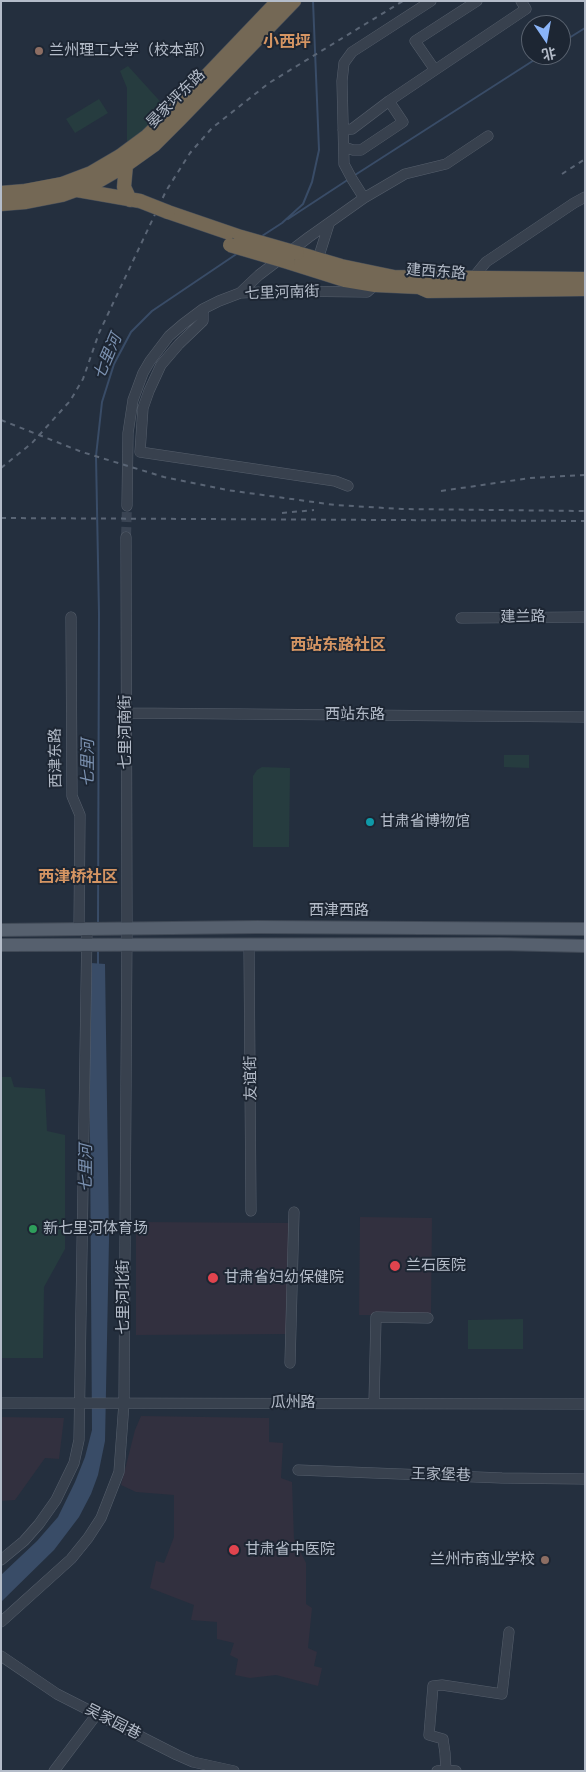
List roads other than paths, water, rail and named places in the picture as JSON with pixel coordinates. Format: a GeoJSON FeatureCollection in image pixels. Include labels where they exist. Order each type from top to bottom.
{"type":"FeatureCollection","features":[{"type":"Feature","properties":{"kind":"highway","name":"晏家坪东路"},"geometry":{"type":"LineString","coordinates":[[58,191],[91,173],[123,161],[154,145],[294,1]]}},
{"type":"Feature","properties":{"kind":"highway","name":"晏家坪东路"},"geometry":{"type":"LineString","coordinates":[[123,161],[272,4]]}},
{"type":"Feature","properties":{"kind":"highway"},"geometry":{"type":"LineString","coordinates":[[76,190],[105,177],[123,161]]}},
{"type":"Feature","properties":{"kind":"highway"},"geometry":{"type":"LineString","coordinates":[[123,161],[124,187],[137,204]]}},
{"type":"Feature","properties":{"kind":"highway"},"geometry":{"type":"LineString","coordinates":[[105,177],[113,201]]}},
{"type":"Feature","properties":{"kind":"highway"},"geometry":{"type":"LineString","coordinates":[[1,193],[76,190],[113,201]]}},
{"type":"Feature","properties":{"kind":"highway"},"geometry":{"type":"LineString","coordinates":[[1,204],[26,202],[58,191],[137,204],[235,241],[293,258]]}},
{"type":"Feature","properties":{"kind":"highway","name":"建西东路"},"geometry":{"type":"LineString","coordinates":[[293,258],[318,258],[341,266],[394,277],[585,279]]}},
{"type":"Feature","properties":{"kind":"highway","name":"建西东路"},"geometry":{"type":"LineString","coordinates":[[293,258],[345,280],[375,285],[419,287],[428,291],[585,289]]}},
{"type":"Feature","properties":{"kind":"main road"},"geometry":{"type":"LineString","coordinates":[[253,945],[257,927]]}},
{"type":"Feature","properties":{"kind":"main road","name":"西津西路"},"geometry":{"type":"LineString","coordinates":[[87,928],[585,929]]}},
{"type":"Feature","properties":{"kind":"main road"},"geometry":{"type":"LineString","coordinates":[[1,930],[87,928]]}},
{"type":"Feature","properties":{"kind":"main road"},"geometry":{"type":"LineString","coordinates":[[1,945],[500,944],[585,946]]}},
{"type":"Feature","properties":{"kind":"street"},"geometry":{"type":"LineString","coordinates":[[363,196],[344,164],[342,81],[344,63],[352,52],[431,1]]}},
{"type":"Feature","properties":{"kind":"street"},"geometry":{"type":"LineString","coordinates":[[435,70],[415,41],[477,1]]}},
{"type":"Feature","properties":{"kind":"street"},"geometry":{"type":"LineString","coordinates":[[343,130],[352,129],[526,9],[521,1]]}},
{"type":"Feature","properties":{"kind":"street"},"geometry":{"type":"LineString","coordinates":[[344,147],[361,150],[403,122],[390,101]]}},
{"type":"Feature","properties":{"kind":"street"},"geometry":{"type":"LineString","coordinates":[[240,293],[259,275],[329,224],[363,196],[405,174],[446,164],[488,136]]}},
{"type":"Feature","properties":{"kind":"street"},"geometry":{"type":"LineString","coordinates":[[473,278],[486,262],[574,202],[585,197]]}},
{"type":"Feature","properties":{"kind":"street"},"geometry":{"type":"LineString","coordinates":[[318,258],[329,224]]}},
{"type":"Feature","properties":{"kind":"street","name":"七里河南街"},"geometry":{"type":"LineString","coordinates":[[127,506],[128,433],[133,400],[146,367],[160,347],[176,330],[203,309],[240,293],[284,291],[367,292],[375,285]]}},
{"type":"Feature","properties":{"kind":"street"},"geometry":{"type":"LineString","coordinates":[[203,309],[203,321],[161,365],[149,391],[143,408],[140,452],[335,481],[348,486]]}},
{"type":"Feature","properties":{"kind":"street","name":"七里河南街"},"geometry":{"type":"LineString","coordinates":[[126,537],[127,928]]}},
{"type":"Feature","properties":{"kind":"street","name":"建兰路"},"geometry":{"type":"LineString","coordinates":[[461,618],[585,616]]}},
{"type":"Feature","properties":{"kind":"street","name":"西津东路"},"geometry":{"type":"LineString","coordinates":[[71,617],[72,796],[80,815],[87,928]]}},
{"type":"Feature","properties":{"kind":"street","name":"西站东路"},"geometry":{"type":"LineString","coordinates":[[126,713],[585,717]]}},
{"type":"Feature","properties":{"kind":"street"},"geometry":{"type":"LineString","coordinates":[[1,1560],[24,1541],[39,1524],[66,1482],[74,1463],[85,1403],[90,944],[87,928]]}},
{"type":"Feature","properties":{"kind":"street","name":"七里河北街"},"geometry":{"type":"LineString","coordinates":[[1,1622],[71,1558],[88,1538],[101,1518],[118,1472],[124,1403],[127,928]]}},
{"type":"Feature","properties":{"kind":"street","name":"友谊街"},"geometry":{"type":"LineString","coordinates":[[251,1211],[253,945]]}},
{"type":"Feature","properties":{"kind":"street"},"geometry":{"type":"LineString","coordinates":[[290,1363],[294,1212]]}},
{"type":"Feature","properties":{"kind":"street"},"geometry":{"type":"LineString","coordinates":[[374,1403],[376,1317],[428,1318]]}},
{"type":"Feature","properties":{"kind":"street","name":"瓜州路"},"geometry":{"type":"LineString","coordinates":[[1,1402],[585,1404]]}},
{"type":"Feature","properties":{"kind":"street","name":"王家堡巷"},"geometry":{"type":"LineString","coordinates":[[298,1470],[502,1478],[585,1479]]}},
{"type":"Feature","properties":{"kind":"street"},"geometry":{"type":"LineString","coordinates":[[446,1770],[443,1740],[429,1735],[432,1686],[442,1685],[502,1694],[509,1632]]}},
{"type":"Feature","properties":{"kind":"street","name":"吴家园巷"},"geometry":{"type":"LineString","coordinates":[[1,1656],[57,1694],[193,1762],[234,1771]]}},
{"type":"Feature","properties":{"kind":"street"},"geometry":{"type":"LineString","coordinates":[[54,1771],[97,1714]]}},
{"type":"Feature","properties":{"kind":"street"},"geometry":{"type":"LineString","coordinates":[[437,1771],[456,1771]]}},
{"type":"Feature","properties":{"kind":"water"},"geometry":{"type":"Polygon","coordinates":[[[91,963],[105,964],[109,1239],[105,1441],[98,1475],[79,1517],[54,1550],[1,1602],[1,1575],[37,1541],[58,1517],[85,1457],[92,1430],[89,989],[91,963]]]}},
{"type":"Feature","properties":{"kind":"waterway","name":"七里河"},"geometry":{"type":"LineString","coordinates":[[262,236],[282,223],[303,204],[312,182],[319,150],[313,1]]}},
{"type":"Feature","properties":{"kind":"waterway"},"geometry":{"type":"LineString","coordinates":[[571,37],[585,28]]}},
{"type":"Feature","properties":{"kind":"waterway"},"geometry":{"type":"LineString","coordinates":[[355,175],[526,65]]}},
{"type":"Feature","properties":{"kind":"waterway"},"geometry":{"type":"LineString","coordinates":[[288,219],[349,179]]}},
{"type":"Feature","properties":{"kind":"waterway","name":"七里河"},"geometry":{"type":"LineString","coordinates":[[98,923],[99,614],[96,456],[102,402],[114,364],[131,332],[152,311],[238,253]]}},
{"type":"Feature","properties":{"kind":"waterway","name":"七里河"},"geometry":{"type":"LineString","coordinates":[[98,950],[98,965]]}},
{"type":"Feature","properties":{"kind":"tunnel"},"geometry":{"type":"LineString","coordinates":[[126,537],[127,506]]}},
{"type":"Feature","properties":{"kind":"railway"},"geometry":{"type":"LineString","coordinates":[[1,468],[32,443],[70,401],[83,379],[99,333],[166,191],[190,153],[212,128],[269,83],[403,1]]}},
{"type":"Feature","properties":{"kind":"railway"},"geometry":{"type":"LineString","coordinates":[[562,174],[585,159]]}},
{"type":"Feature","properties":{"kind":"railway"},"geometry":{"type":"LineString","coordinates":[[1,420],[82,452],[164,477],[227,490],[335,505],[402,509],[585,511]]}},
{"type":"Feature","properties":{"kind":"railway"},"geometry":{"type":"LineString","coordinates":[[441,491],[530,478],[585,475]]}},
{"type":"Feature","properties":{"kind":"railway"},"geometry":{"type":"LineString","coordinates":[[282,513],[314,510]]}},
{"type":"Feature","properties":{"kind":"railway"},"geometry":{"type":"LineString","coordinates":[[1,518],[585,521]]}},
{"type":"Feature","properties":{"kind":"place","name":"兰州理工大学（校本部）"},"geometry":{"type":"Point","coordinates":[39,51]}},
{"type":"Feature","properties":{"kind":"place","name":"甘肃省博物馆"},"geometry":{"type":"Point","coordinates":[370,822]}},
{"type":"Feature","properties":{"kind":"place","name":"新七里河体育场"},"geometry":{"type":"Point","coordinates":[33,1229]}},
{"type":"Feature","properties":{"kind":"place","name":"兰石医院"},"geometry":{"type":"Point","coordinates":[395,1266]}},
{"type":"Feature","properties":{"kind":"place","name":"甘肃省妇幼保健院"},"geometry":{"type":"Point","coordinates":[213,1278]}},
{"type":"Feature","properties":{"kind":"place","name":"甘肃省中医院"},"geometry":{"type":"Point","coordinates":[234,1550]}},
{"type":"Feature","properties":{"kind":"place","name":"兰州市商业学校"},"geometry":{"type":"Point","coordinates":[545,1560]}},
{"type":"Feature","properties":{"kind":"district","name":"小西坪"},"geometry":{"type":"Point","coordinates":[287,42]}},
{"type":"Feature","properties":{"kind":"district","name":"西站东路社区"},"geometry":{"type":"Point","coordinates":[338,645]}},
{"type":"Feature","properties":{"kind":"district","name":"西津桥社区"},"geometry":{"type":"Point","coordinates":[78,877]}}]}
